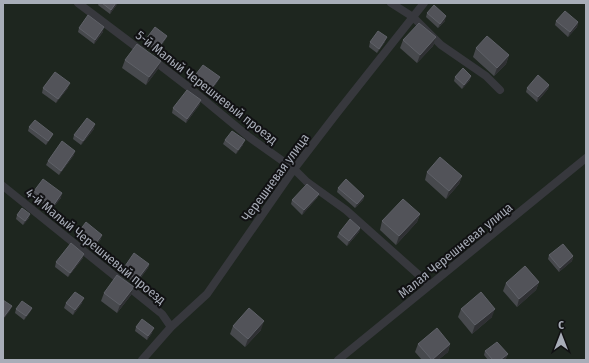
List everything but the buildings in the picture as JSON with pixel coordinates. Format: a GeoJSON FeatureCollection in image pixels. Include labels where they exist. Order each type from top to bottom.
{"type":"FeatureCollection","features":[{"type":"Feature","properties":{"kind":"lane","name":"5-й Малый Черешневый проезд"},"geometry":{"type":"LineString","coordinates":[[78,3],[191,89],[249,137],[294,170],[307,182],[346,210],[430,285]]}},
{"type":"Feature","properties":{"kind":"lane"},"geometry":{"type":"LineString","coordinates":[[392,3],[413,17],[441,45],[486,76],[500,90]]}},
{"type":"Feature","properties":{"kind":"lane","name":"Черешневая улица"},"geometry":{"type":"LineString","coordinates":[[142,360],[171,327],[207,294],[294,170],[424,3]]}},
{"type":"Feature","properties":{"kind":"lane","name":"Малая Черешневая улица"},"geometry":{"type":"LineString","coordinates":[[338,360],[586,158]]}},
{"type":"Feature","properties":{"kind":"lane","name":"4-й Малый Черешневый проезд"},"geometry":{"type":"LineString","coordinates":[[3,186],[162,314],[171,327]]}},
{"type":"Feature","properties":{"kind":"shaded area"},"geometry":{"type":"Polygon","coordinates":[[[3,3],[586,3],[586,360],[3,360],[3,3]]]}}]}
